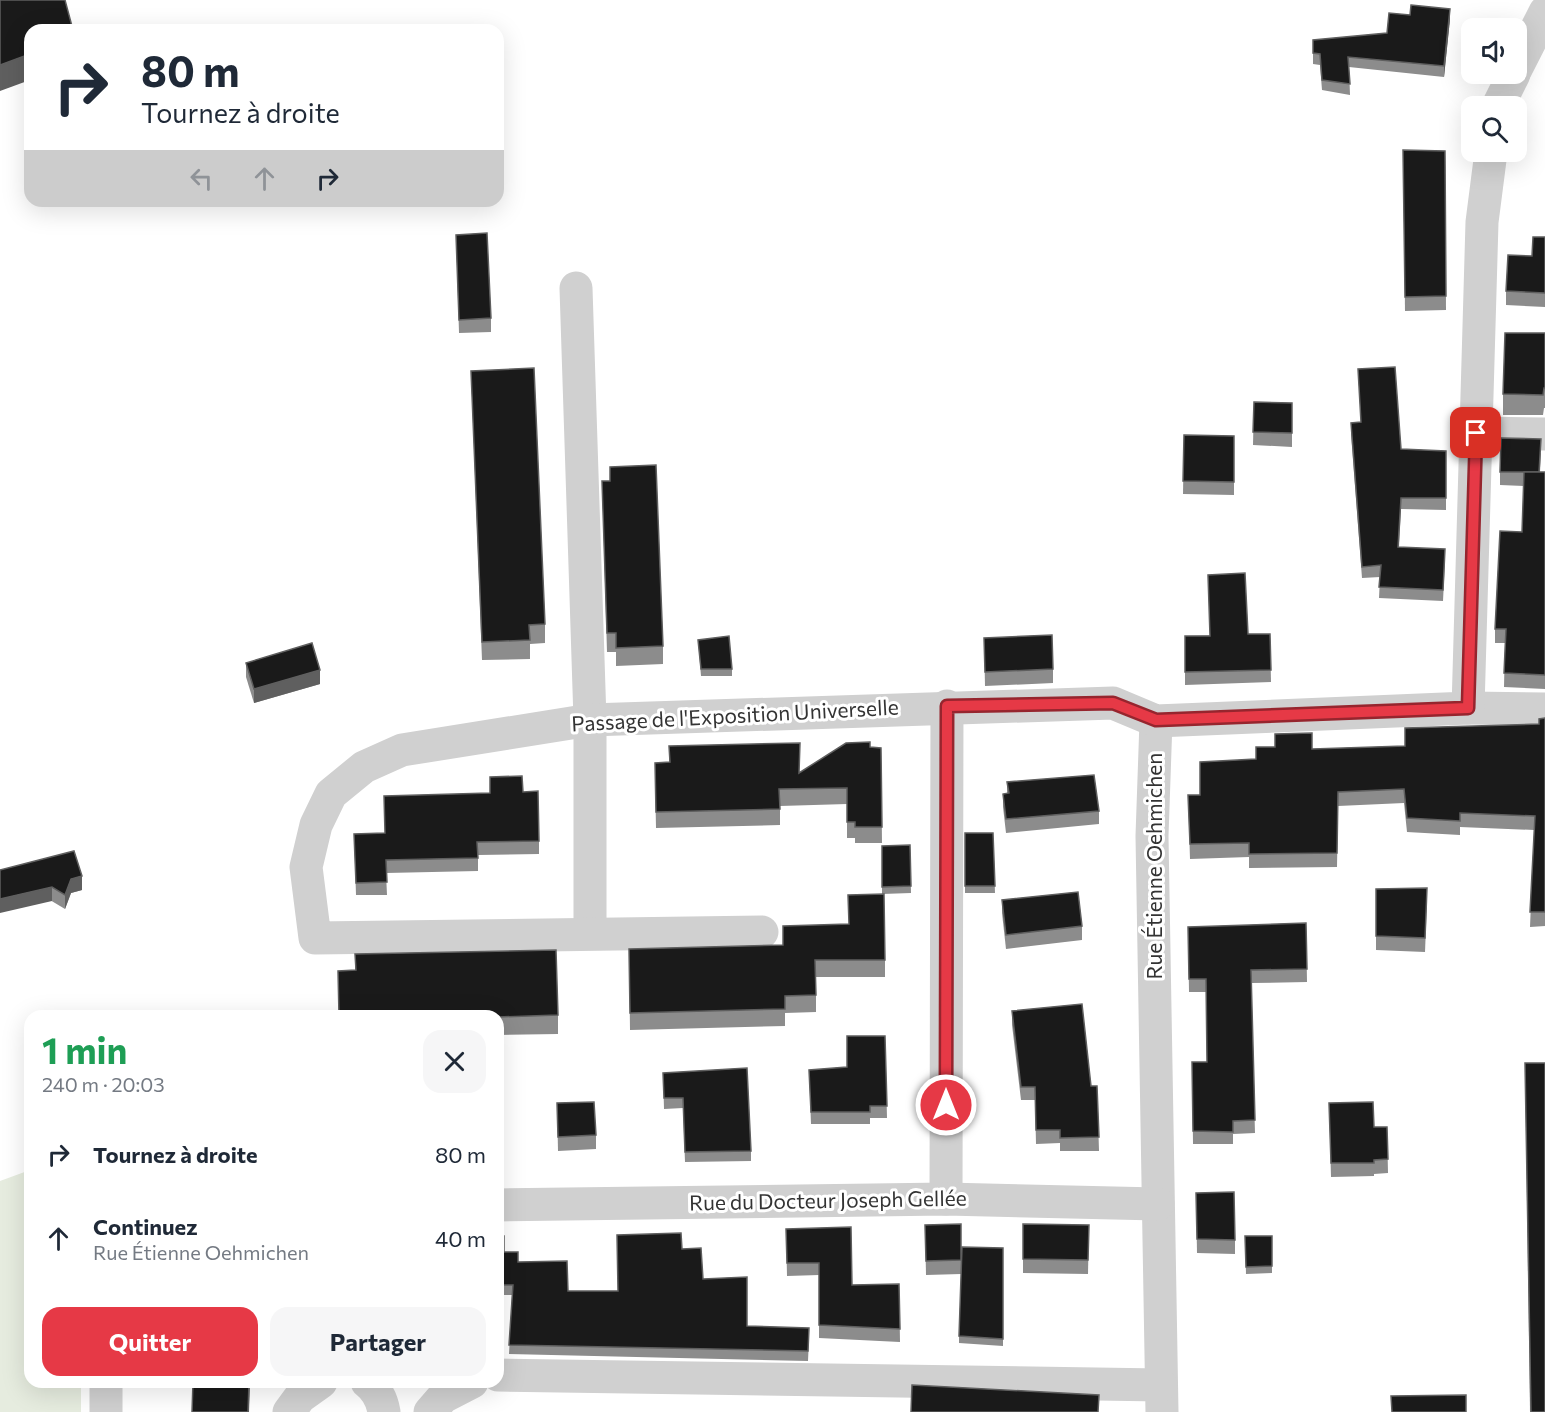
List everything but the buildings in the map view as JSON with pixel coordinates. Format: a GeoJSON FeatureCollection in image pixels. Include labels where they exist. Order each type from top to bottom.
{"type":"FeatureCollection","features":[{"type":"Feature","properties":{"kind":"street"},"geometry":{"type":"LineString","coordinates":[[1527,47],[1545,12]]}},
{"type":"Feature","properties":{"kind":"street"},"geometry":{"type":"LineString","coordinates":[[1468,708],[1482,222],[1490,162]]}},
{"type":"Feature","properties":{"kind":"street"},"geometry":{"type":"LineString","coordinates":[[576,288],[590,720],[590,933],[762,932]]}},
{"type":"Feature","properties":{"kind":"street"},"geometry":{"type":"LineString","coordinates":[[1476,433],[1545,434]]}},
{"type":"Feature","properties":{"kind":"street","name":"Passage de l'Exposition Universelle"},"geometry":{"type":"LineString","coordinates":[[590,933],[315,938],[306,867],[316,825],[331,794],[364,767],[402,750],[590,720],[947,706],[1113,703],[1156,720]]}},
{"type":"Feature","properties":{"kind":"street"},"geometry":{"type":"LineString","coordinates":[[946,1198],[947,706]]}},
{"type":"Feature","properties":{"kind":"street"},"geometry":{"type":"LineString","coordinates":[[1156,720],[1468,708],[1545,709]]}},
{"type":"Feature","properties":{"kind":"street","name":"Rue Étienne Oehmichen"},"geometry":{"type":"LineString","coordinates":[[1156,720],[1152,836],[1162,1399]]}},
{"type":"Feature","properties":{"kind":"street","name":"Rue du Docteur Joseph Gellée"},"geometry":{"type":"LineString","coordinates":[[504,1205],[946,1198],[1158,1204]]}},
{"type":"Feature","properties":{"kind":"street"},"geometry":{"type":"LineString","coordinates":[[504,1375],[1162,1399]]}},
{"type":"Feature","properties":{"kind":"street"},"geometry":{"type":"LineString","coordinates":[[106,1388],[106,1412]]}},
{"type":"Feature","properties":{"kind":"street"},"geometry":{"type":"LineString","coordinates":[[290,1412],[300,1397],[313,1388]]}},
{"type":"Feature","properties":{"kind":"street"},"geometry":{"type":"LineString","coordinates":[[374,1388],[384,1412]]}},
{"type":"Feature","properties":{"kind":"street"},"geometry":{"type":"LineString","coordinates":[[430,1412],[443,1397],[460,1388]]}},
{"type":"Feature","properties":{"kind":"shaded area"},"geometry":{"type":"Polygon","coordinates":[[[24,1172],[24,1388],[81,1388],[81,1412],[0,1412],[0,1181],[24,1172]]]}},
{"type":"Feature","properties":{"kind":"route"},"geometry":{"type":"LineString","coordinates":[[946,1105],[947,706],[1113,703],[1156,720],[1468,708],[1476,433]]}}]}
